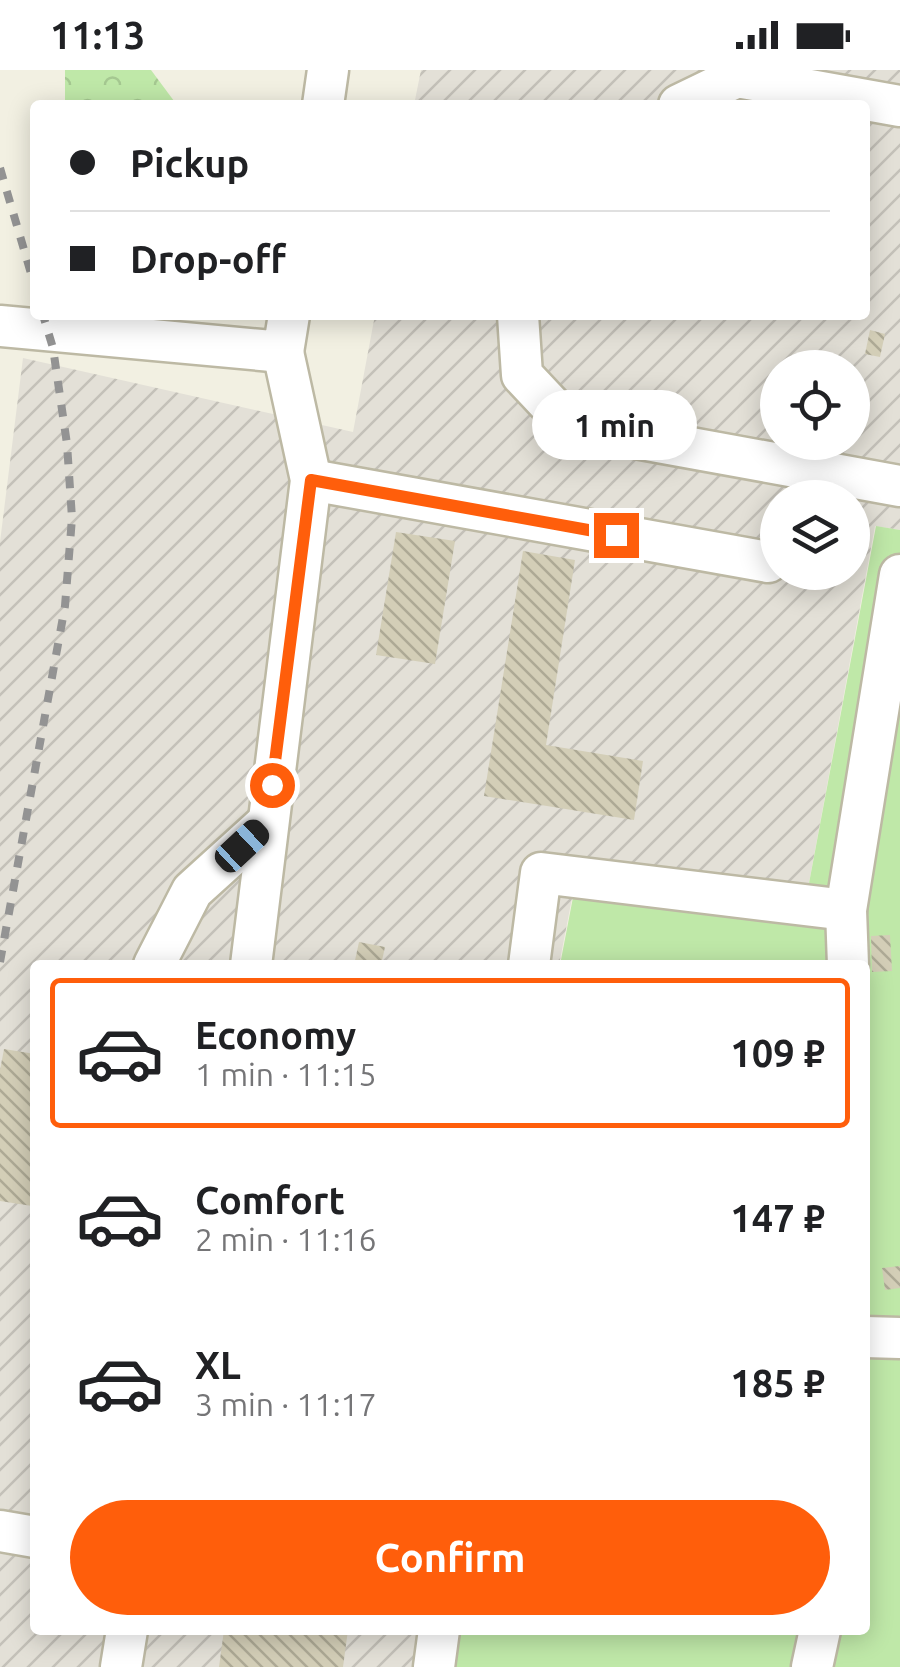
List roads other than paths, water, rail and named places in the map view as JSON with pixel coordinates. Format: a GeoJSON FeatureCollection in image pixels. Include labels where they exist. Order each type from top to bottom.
{"type":"FeatureCollection","features":[{"type":"Feature","properties":{"kind":"street"},"geometry":{"type":"LineString","coordinates":[[324,100],[328,70]]}},
{"type":"Feature","properties":{"kind":"street"},"geometry":{"type":"LineString","coordinates":[[690,100],[737,78],[865,100]]}},
{"type":"Feature","properties":{"kind":"street"},"geometry":{"type":"LineString","coordinates":[[870,101],[900,106]]}},
{"type":"Feature","properties":{"kind":"street"},"geometry":{"type":"LineString","coordinates":[[518,320],[522,375],[570,426],[900,486]]}},
{"type":"Feature","properties":{"kind":"street"},"geometry":{"type":"LineString","coordinates":[[0,326],[286,334],[311,480],[252,960]]}},
{"type":"Feature","properties":{"kind":"street"},"geometry":{"type":"LineString","coordinates":[[311,480],[760,561]]}},
{"type":"Feature","properties":{"kind":"street"},"geometry":{"type":"LineString","coordinates":[[848,960],[846,910],[900,575]]}},
{"type":"Feature","properties":{"kind":"street"},"geometry":{"type":"LineString","coordinates":[[157,960],[192,892],[267,823]]}},
{"type":"Feature","properties":{"kind":"street"},"geometry":{"type":"LineString","coordinates":[[530,960],[542,873],[846,910]]}},
{"type":"Feature","properties":{"kind":"street"},"geometry":{"type":"LineString","coordinates":[[870,1337],[900,1338]]}},
{"type":"Feature","properties":{"kind":"street"},"geometry":{"type":"LineString","coordinates":[[0,1532],[30,1536]]}},
{"type":"Feature","properties":{"kind":"street"},"geometry":{"type":"LineString","coordinates":[[121,1667],[126,1635]]}},
{"type":"Feature","properties":{"kind":"street"},"geometry":{"type":"LineString","coordinates":[[434,1667],[438,1635]]}},
{"type":"Feature","properties":{"kind":"street"},"geometry":{"type":"LineString","coordinates":[[812,1667],[819,1635]]}},
{"type":"Feature","properties":{"kind":"railway"},"geometry":{"type":"LineString","coordinates":[[0,168],[30,270]]}},
{"type":"Feature","properties":{"kind":"railway"},"geometry":{"type":"LineString","coordinates":[[0,962],[65,606],[72,518],[67,444],[53,348],[45,320]]}}]}
